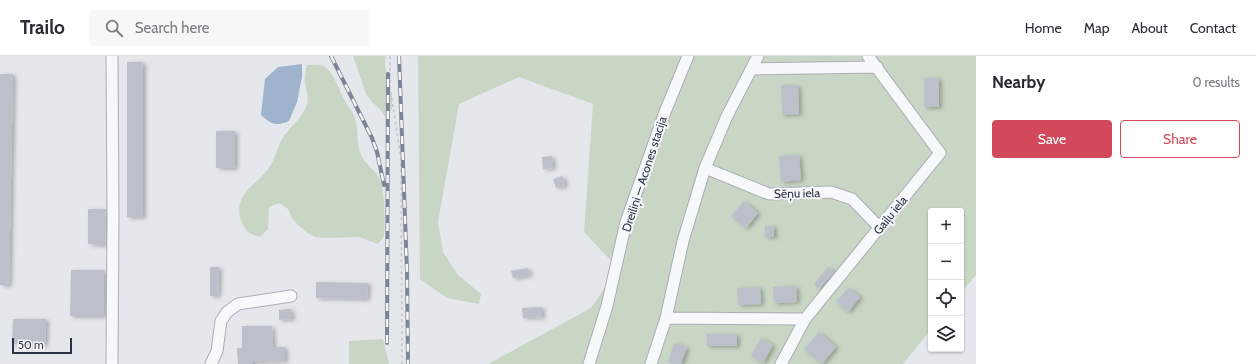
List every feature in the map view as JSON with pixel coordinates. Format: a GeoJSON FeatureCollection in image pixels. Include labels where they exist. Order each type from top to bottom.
{"type":"FeatureCollection","features":[{"type":"Feature","properties":{"kind":"street"},"geometry":{"type":"LineString","coordinates":[[112,56],[112,364]]}},
{"type":"Feature","properties":{"kind":"street","name":"Dreiliņi — Acones stacija"},"geometry":{"type":"LineString","coordinates":[[590,364],[607,306],[626,222],[665,112],[688,56]]}},
{"type":"Feature","properties":{"kind":"street"},"geometry":{"type":"LineString","coordinates":[[651,364],[666,318],[683,240],[705,168],[727,116],[758,56]]}},
{"type":"Feature","properties":{"kind":"street","name":"Gaiļu iela"},"geometry":{"type":"LineString","coordinates":[[781,364],[805,319],[940,153],[868,56]]}},
{"type":"Feature","properties":{"kind":"street"},"geometry":{"type":"LineString","coordinates":[[751,69],[877,67]]}},
{"type":"Feature","properties":{"kind":"street","name":"Sēņu iela"},"geometry":{"type":"LineString","coordinates":[[705,168],[769,194],[831,192],[852,199],[880,228]]}},
{"type":"Feature","properties":{"kind":"street"},"geometry":{"type":"LineString","coordinates":[[211,364],[217,351],[221,321],[227,312],[238,304],[291,296]]}},
{"type":"Feature","properties":{"kind":"street"},"geometry":{"type":"LineString","coordinates":[[666,318],[805,319]]}},
{"type":"Feature","properties":{"kind":"path"},"geometry":{"type":"LineString","coordinates":[[390,56],[390,87],[401,159],[402,364]]}},
{"type":"Feature","properties":{"kind":"green space"},"geometry":{"type":"Polygon","coordinates":[[[353,56],[386,56],[385,66],[392,97],[392,109],[385,117],[380,109],[366,94],[353,56]]]}},
{"type":"Feature","properties":{"kind":"green space"},"geometry":{"type":"Polygon","coordinates":[[[418,56],[976,56],[976,275],[964,289],[964,208],[928,208],[928,333],[903,364],[488,364],[591,308],[618,268],[584,232],[593,104],[519,77],[459,104],[438,222],[443,252],[458,275],[481,294],[479,304],[447,298],[420,279],[418,56]]]}},
{"type":"Feature","properties":{"kind":"green space"},"geometry":{"type":"Polygon","coordinates":[[[307,65],[323,66],[333,76],[355,118],[361,155],[365,162],[380,179],[384,198],[385,222],[384,235],[378,244],[359,237],[315,237],[298,225],[292,218],[288,209],[279,203],[269,207],[268,229],[260,237],[249,233],[242,223],[239,214],[239,206],[242,199],[268,169],[284,136],[306,107],[308,98],[305,86],[307,65]]]}},
{"type":"Feature","properties":{"kind":"green space"},"geometry":{"type":"Polygon","coordinates":[[[383,339],[389,364],[349,364],[349,341],[383,339]]]}},
{"type":"Feature","properties":{"kind":"water"},"geometry":{"type":"Polygon","coordinates":[[[302,64],[302,77],[297,102],[289,121],[274,124],[261,115],[265,79],[278,67],[302,64]]]}},
{"type":"Feature","properties":{"kind":"building"},"geometry":{"type":"Polygon","coordinates":[[[127,62],[143,62],[143,217],[127,217],[127,62]]]}},
{"type":"Feature","properties":{"kind":"building"},"geometry":{"type":"Polygon","coordinates":[[[0,74],[13,74],[9,285],[0,285],[0,74]]]}},
{"type":"Feature","properties":{"kind":"building"},"geometry":{"type":"Polygon","coordinates":[[[924,78],[939,78],[939,107],[924,107],[924,78]]]}},
{"type":"Feature","properties":{"kind":"building"},"geometry":{"type":"Polygon","coordinates":[[[781,85],[798,85],[799,114],[782,115],[781,85]]]}},
{"type":"Feature","properties":{"kind":"building"},"geometry":{"type":"Polygon","coordinates":[[[216,131],[235,131],[235,168],[216,168],[216,131]]]}},
{"type":"Feature","properties":{"kind":"building"},"geometry":{"type":"Polygon","coordinates":[[[799,155],[801,180],[781,182],[779,156],[799,155]]]}},
{"type":"Feature","properties":{"kind":"building"},"geometry":{"type":"Polygon","coordinates":[[[552,156],[553,168],[543,169],[542,157],[552,156]]]}},
{"type":"Feature","properties":{"kind":"building"},"geometry":{"type":"Polygon","coordinates":[[[563,176],[565,186],[556,188],[553,179],[563,176]]]}},
{"type":"Feature","properties":{"kind":"building"},"geometry":{"type":"Polygon","coordinates":[[[744,201],[758,213],[746,228],[731,216],[744,201]]]}},
{"type":"Feature","properties":{"kind":"building"},"geometry":{"type":"Polygon","coordinates":[[[88,209],[106,209],[105,245],[88,244],[88,209]]]}},
{"type":"Feature","properties":{"kind":"building"},"geometry":{"type":"Polygon","coordinates":[[[765,226],[774,226],[774,237],[765,237],[765,226]]]}},
{"type":"Feature","properties":{"kind":"building"},"geometry":{"type":"Polygon","coordinates":[[[210,267],[219,267],[218,296],[210,296],[210,267]]]}},
{"type":"Feature","properties":{"kind":"building"},"geometry":{"type":"Polygon","coordinates":[[[828,267],[834,272],[819,289],[814,284],[828,267]]]}},
{"type":"Feature","properties":{"kind":"building"},"geometry":{"type":"Polygon","coordinates":[[[528,268],[530,275],[513,278],[511,271],[528,268]]]}},
{"type":"Feature","properties":{"kind":"building"},"geometry":{"type":"Polygon","coordinates":[[[71,270],[104,270],[104,316],[70,316],[71,270]]]}},
{"type":"Feature","properties":{"kind":"building"},"geometry":{"type":"Polygon","coordinates":[[[316,282],[368,283],[367,299],[316,298],[316,282]]]}},
{"type":"Feature","properties":{"kind":"building"},"geometry":{"type":"Polygon","coordinates":[[[796,286],[797,302],[774,303],[773,287],[796,286]]]}},
{"type":"Feature","properties":{"kind":"building"},"geometry":{"type":"Polygon","coordinates":[[[760,287],[761,304],[738,305],[737,288],[760,287]]]}},
{"type":"Feature","properties":{"kind":"building"},"geometry":{"type":"Polygon","coordinates":[[[848,288],[860,297],[848,312],[836,302],[848,288]]]}},
{"type":"Feature","properties":{"kind":"building"},"geometry":{"type":"Polygon","coordinates":[[[542,307],[542,317],[523,318],[522,308],[542,307]]]}},
{"type":"Feature","properties":{"kind":"building"},"geometry":{"type":"Polygon","coordinates":[[[291,309],[292,319],[279,320],[279,310],[291,309]]]}},
{"type":"Feature","properties":{"kind":"building"},"geometry":{"type":"Polygon","coordinates":[[[13,319],[46,319],[45,345],[12,344],[13,319]]]}},
{"type":"Feature","properties":{"kind":"building"},"geometry":{"type":"Polygon","coordinates":[[[242,326],[272,326],[273,347],[285,347],[285,361],[238,364],[237,348],[242,348],[242,326]]]}},
{"type":"Feature","properties":{"kind":"building"},"geometry":{"type":"Polygon","coordinates":[[[819,332],[836,347],[822,364],[804,349],[819,332]]]}},
{"type":"Feature","properties":{"kind":"building"},"geometry":{"type":"Polygon","coordinates":[[[707,334],[737,334],[737,346],[707,346],[707,334]]]}},
{"type":"Feature","properties":{"kind":"building"},"geometry":{"type":"Polygon","coordinates":[[[761,338],[773,345],[763,363],[751,356],[761,338]]]}},
{"type":"Feature","properties":{"kind":"building"},"geometry":{"type":"Polygon","coordinates":[[[674,343],[687,347],[681,364],[673,364],[668,362],[674,343]]]}},
{"type":"Feature","properties":{"kind":"railway"},"geometry":{"type":"LineString","coordinates":[[331,56],[372,138],[377,152],[384,185]]}},
{"type":"Feature","properties":{"kind":"railway"},"geometry":{"type":"LineString","coordinates":[[399,56],[407,272],[408,364]]}},
{"type":"Feature","properties":{"kind":"railway"},"geometry":{"type":"LineString","coordinates":[[387,343],[388,74]]}}]}
